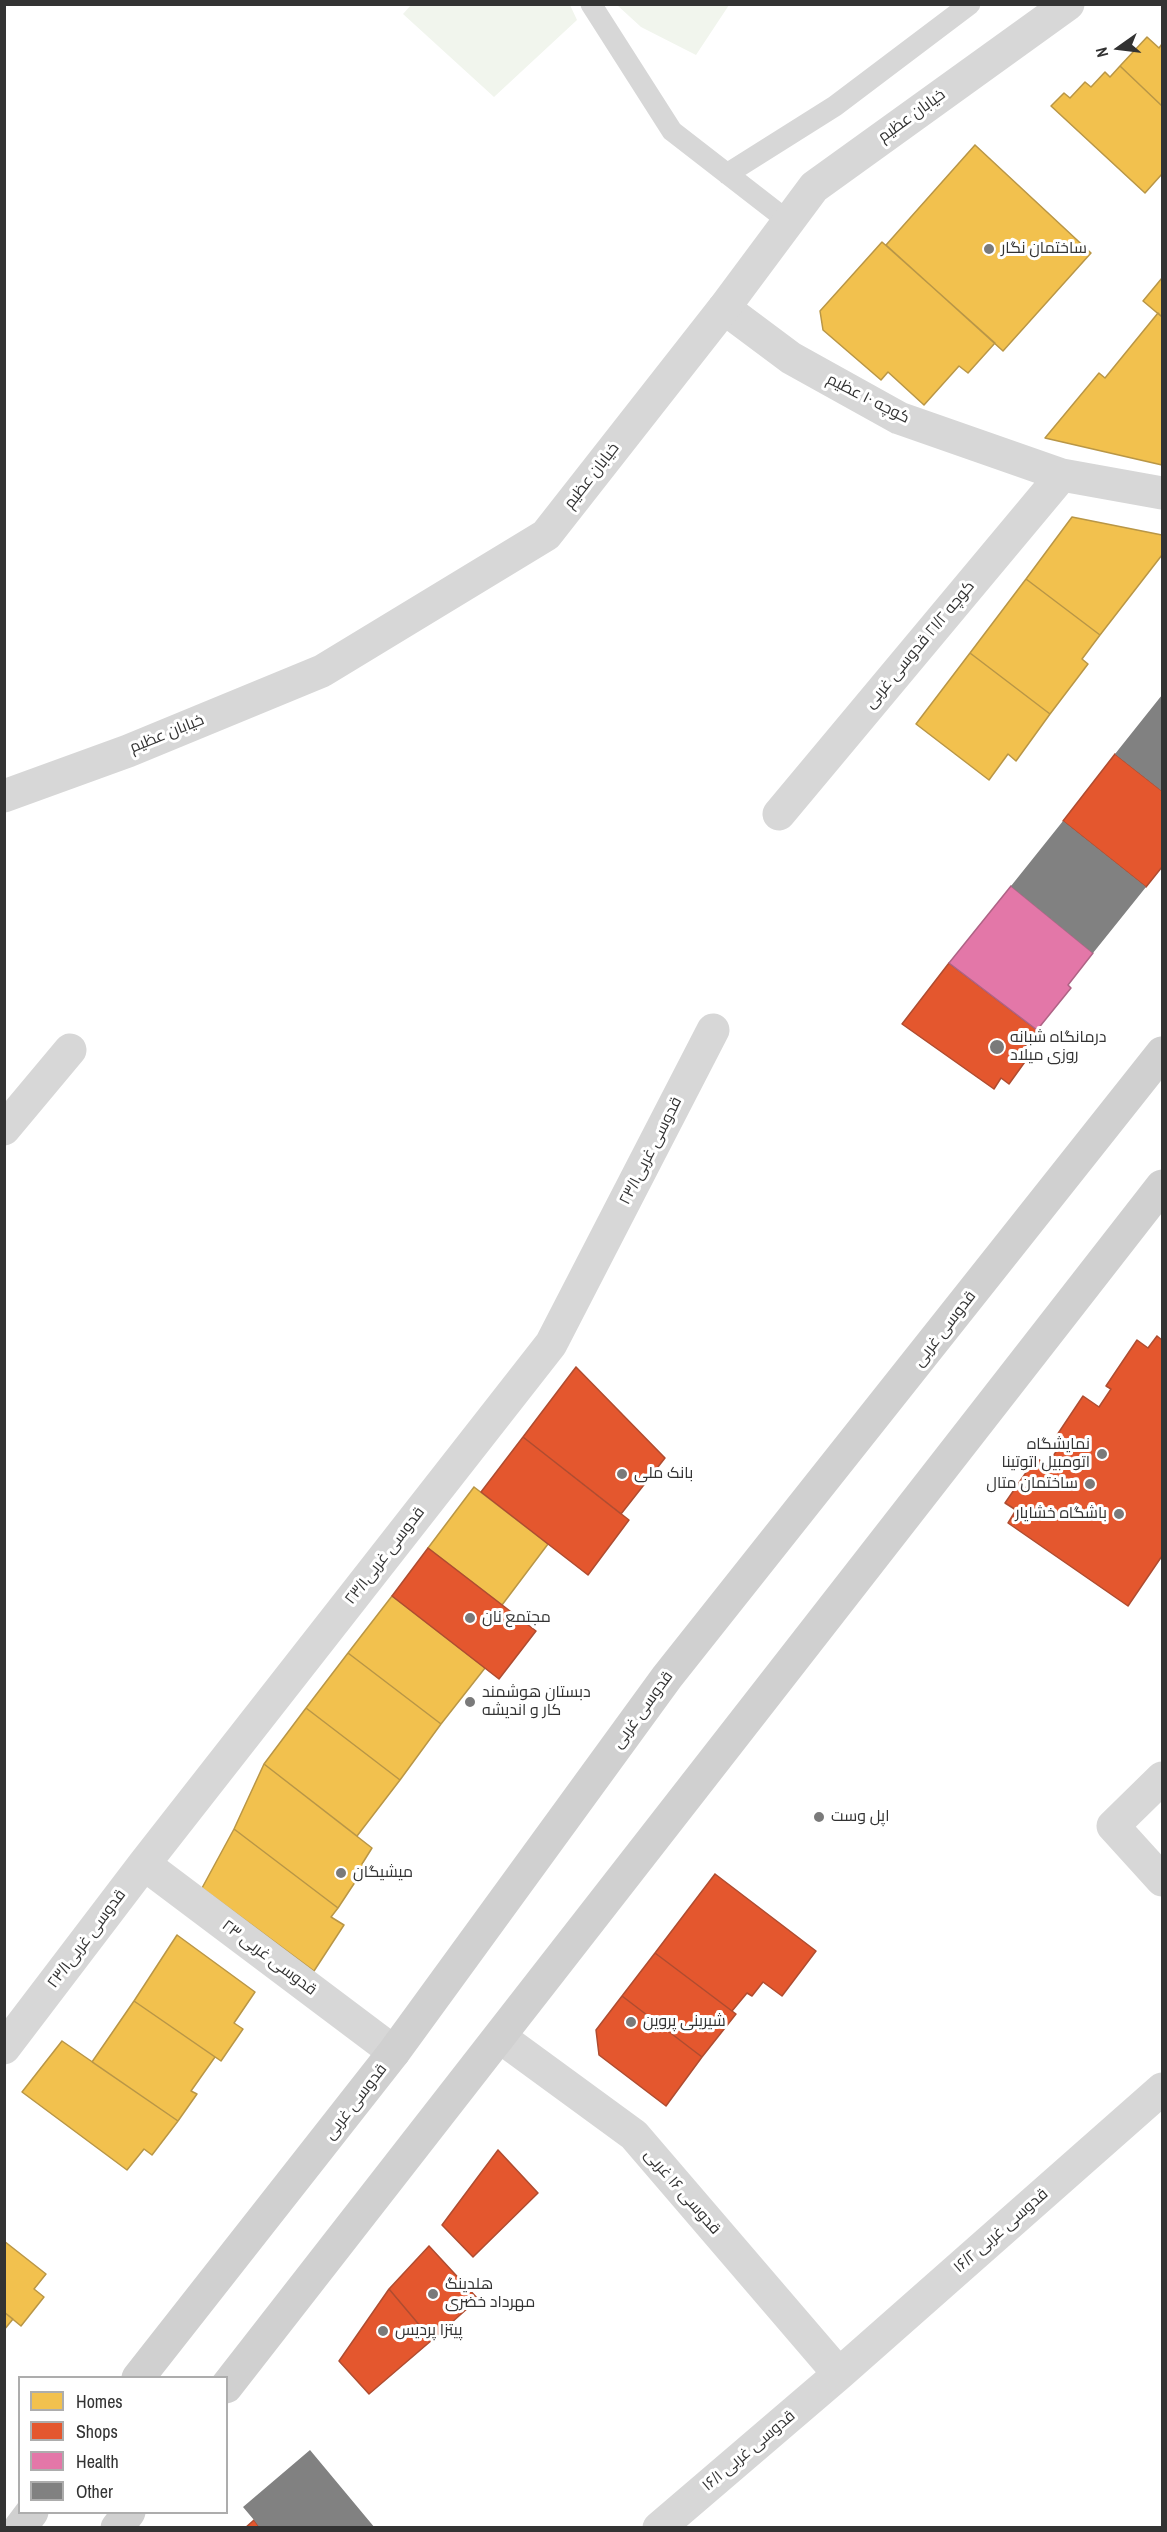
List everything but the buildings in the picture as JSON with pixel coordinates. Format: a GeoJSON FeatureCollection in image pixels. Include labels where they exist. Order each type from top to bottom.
{"type":"FeatureCollection","features":[{"type":"Feature","properties":{"kind":"main road","name":"قدوسی غربی"},"geometry":{"type":"LineString","coordinates":[[140,2376],[394,2052],[667,1677],[1162,1053]]}},
{"type":"Feature","properties":{"kind":"main road"},"geometry":{"type":"LineString","coordinates":[[228,2384],[1162,1186]]}},
{"type":"Feature","properties":{"kind":"main road"},"geometry":{"type":"LineString","coordinates":[[20,2528],[30,2514]]}},
{"type":"Feature","properties":{"kind":"main road"},"geometry":{"type":"LineString","coordinates":[[117,2528],[128,2514]]}},
{"type":"Feature","properties":{"kind":"street","name":"خیابان عظیم"},"geometry":{"type":"LineString","coordinates":[[4,796],[128,751],[322,671],[546,535],[724,308],[814,187],[1068,4]]}},
{"type":"Feature","properties":{"kind":"street","name":"کوچه ۱۰ عظیم"},"geometry":{"type":"LineString","coordinates":[[724,308],[791,358],[899,418],[1062,475],[1162,493]]}},
{"type":"Feature","properties":{"kind":"street","name":"کوچه ۲۱/۲ قدوسی غربی"},"geometry":{"type":"LineString","coordinates":[[779,814],[1062,475]]}},
{"type":"Feature","properties":{"kind":"street","name":"قدوسی غربی۲۳/۱"},"geometry":{"type":"LineString","coordinates":[[4,2048],[144,1864],[550,1344],[713,1030]]}},
{"type":"Feature","properties":{"kind":"street"},"geometry":{"type":"LineString","coordinates":[[4,1129],[70,1050]]}},
{"type":"Feature","properties":{"kind":"street"},"geometry":{"type":"LineString","coordinates":[[1162,1778],[1113,1826],[1162,1880]]}},
{"type":"Feature","properties":{"kind":"street","name":"۲۳ قدوسی غربی"},"geometry":{"type":"LineString","coordinates":[[144,1864],[394,2052]]}},
{"type":"Feature","properties":{"kind":"street","name":"قدوسی ۱۶ غربی"},"geometry":{"type":"LineString","coordinates":[[500,2037],[634,2135],[839,2374]]}},
{"type":"Feature","properties":{"kind":"street","name":"۱۶/۲ قدوسی غربی"},"geometry":{"type":"LineString","coordinates":[[839,2374],[1162,2089]]}},
{"type":"Feature","properties":{"kind":"street","name":"۱۶/۱ قدوسی غربی"},"geometry":{"type":"LineString","coordinates":[[659,2528],[839,2374]]}},
{"type":"Feature","properties":{"kind":"lane"},"geometry":{"type":"LineString","coordinates":[[591,4],[672,131],[788,221]]}},
{"type":"Feature","properties":{"kind":"lane"},"geometry":{"type":"LineString","coordinates":[[727,174],[835,106],[970,4]]}},
{"type":"Feature","properties":{"kind":"shaded area"},"geometry":{"type":"Polygon","coordinates":[[[411,5],[570,5],[577,20],[494,97],[403,14],[411,5]]]}},
{"type":"Feature","properties":{"kind":"shaded area"},"geometry":{"type":"Polygon","coordinates":[[[617,5],[729,5],[696,55],[641,27],[617,5]]]}},
{"type":"Feature","properties":{"kind":"place","name":"ساختمان نگار"},"geometry":{"type":"Point","coordinates":[989,249]}},
{"type":"Feature","properties":{"kind":"place","name":"درمانگاه شبانه روزی میلاد"},"geometry":{"type":"Point","coordinates":[997,1047]}},
{"type":"Feature","properties":{"kind":"place","name":"نمایشگاه اتومبیل اتوتینا"},"geometry":{"type":"Point","coordinates":[1102,1454]}},
{"type":"Feature","properties":{"kind":"place","name":"بانک ملی"},"geometry":{"type":"Point","coordinates":[622,1474]}},
{"type":"Feature","properties":{"kind":"place","name":"ساختمان متال"},"geometry":{"type":"Point","coordinates":[1090,1484]}},
{"type":"Feature","properties":{"kind":"place","name":"باشگاه خشایار"},"geometry":{"type":"Point","coordinates":[1119,1514]}},
{"type":"Feature","properties":{"kind":"place","name":"مجتمع نان"},"geometry":{"type":"Point","coordinates":[470,1618]}},
{"type":"Feature","properties":{"kind":"place","name":"دبستان هوشمند کار و اندیشه"},"geometry":{"type":"Point","coordinates":[470,1702]}},
{"type":"Feature","properties":{"kind":"place","name":"اپل وست"},"geometry":{"type":"Point","coordinates":[819,1817]}},
{"type":"Feature","properties":{"kind":"place","name":"میشیگان"},"geometry":{"type":"Point","coordinates":[341,1873]}},
{"type":"Feature","properties":{"kind":"place","name":"شیرینی پروین"},"geometry":{"type":"Point","coordinates":[631,2022]}},
{"type":"Feature","properties":{"kind":"place","name":"هلدینگ مهرداد خضری"},"geometry":{"type":"Point","coordinates":[433,2294]}},
{"type":"Feature","properties":{"kind":"place","name":"پیتزا پردیس"},"geometry":{"type":"Point","coordinates":[383,2331]}}]}
